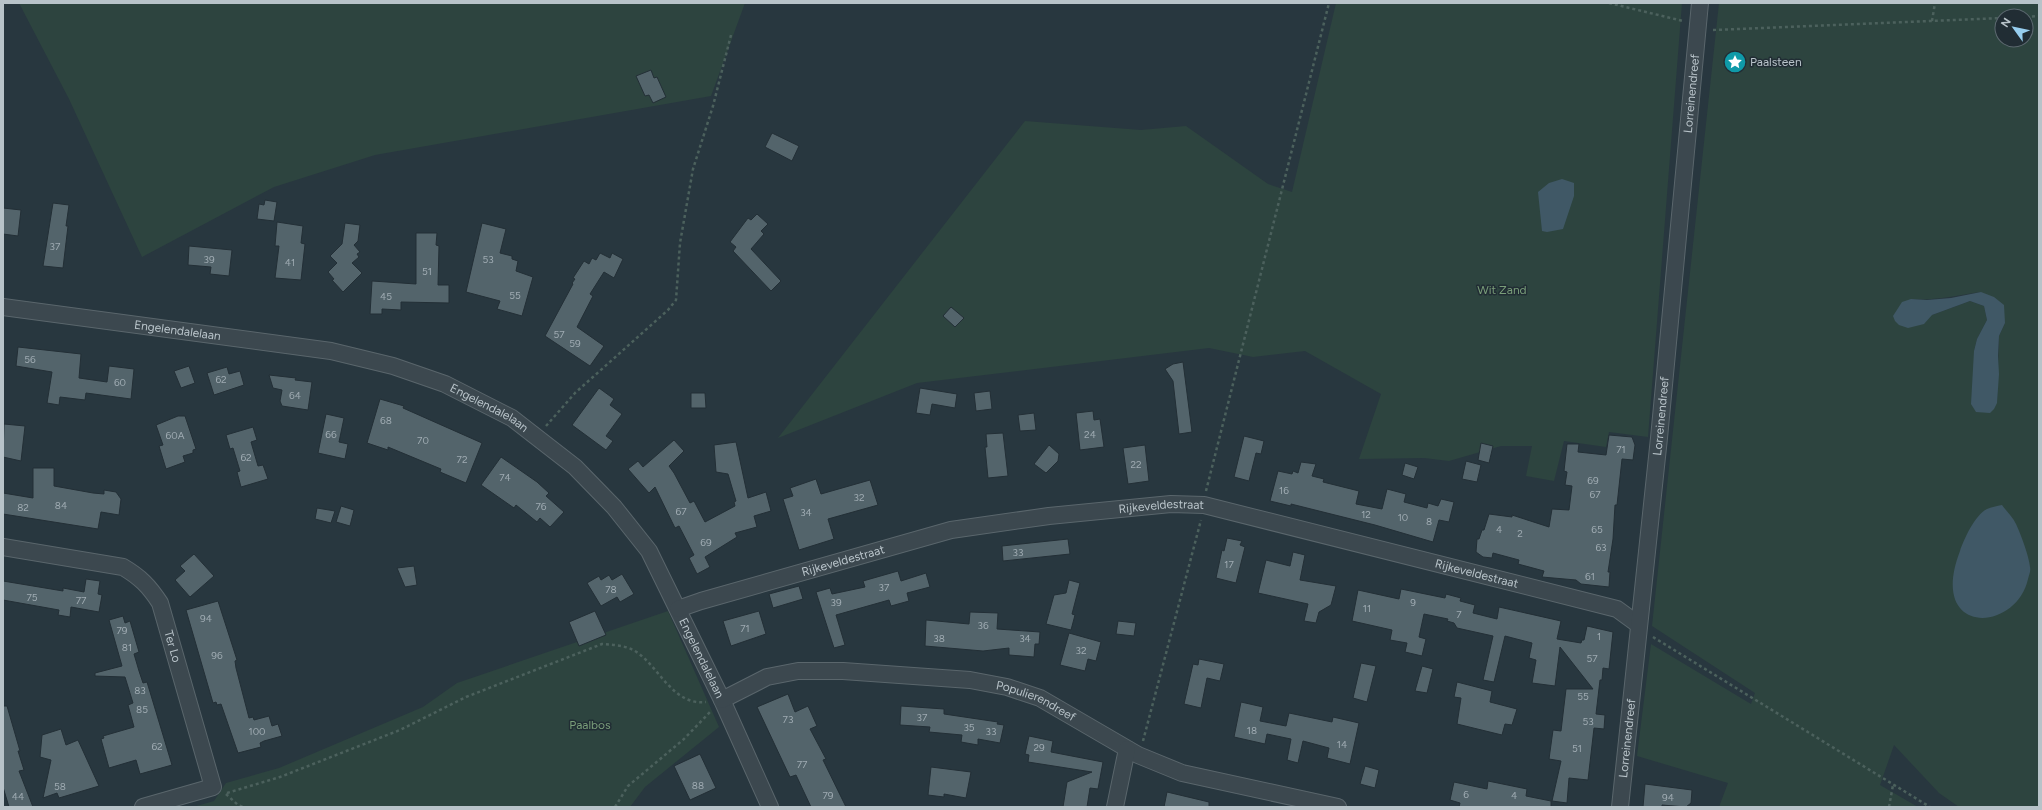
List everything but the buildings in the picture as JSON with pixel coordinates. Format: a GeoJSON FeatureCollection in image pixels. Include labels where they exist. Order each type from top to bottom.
{"type":"FeatureCollection","features":[{"type":"Feature","properties":{"kind":"street","name":"Lorreinendreef"},"geometry":{"type":"LineString","coordinates":[[1620,807],[1659,438],[1700,3]]}},
{"type":"Feature","properties":{"kind":"street","name":"Engelendalelaan"},"geometry":{"type":"LineString","coordinates":[[3,307],[331,351],[393,366],[445,384],[512,418],[575,467],[614,507],[649,551],[722,700],[770,807]]}},
{"type":"Feature","properties":{"kind":"street","name":"Rijkeveldestraat"},"geometry":{"type":"LineString","coordinates":[[678,609],[701,600],[951,530],[1049,516],[1171,504],[1204,506],[1617,609],[1639,625]]}},
{"type":"Feature","properties":{"kind":"street","name":"Ter Lo"},"geometry":{"type":"LineString","coordinates":[[3,547],[123,568],[137,575],[150,587],[160,603],[213,786],[143,807]]}},
{"type":"Feature","properties":{"kind":"street","name":"Populierendreef"},"geometry":{"type":"LineString","coordinates":[[722,700],[767,677],[798,671],[843,671],[970,680],[1007,688],[1040,698],[1132,752],[1182,772],[1338,807]]}},
{"type":"Feature","properties":{"kind":"street"},"geometry":{"type":"LineString","coordinates":[[1115,807],[1132,752]]}},
{"type":"Feature","properties":{"kind":"path"},"geometry":{"type":"LineString","coordinates":[[1132,752],[1173,629],[1204,506],[1207,483],[1329,3]]}},
{"type":"Feature","properties":{"kind":"path"},"geometry":{"type":"LineString","coordinates":[[1609,3],[1698,25],[1712,30],[1994,18]]}},
{"type":"Feature","properties":{"kind":"path"},"geometry":{"type":"LineString","coordinates":[[1932,21],[1935,3]]}},
{"type":"Feature","properties":{"kind":"path"},"geometry":{"type":"LineString","coordinates":[[536,437],[575,393],[668,310],[676,300],[680,243],[693,169],[713,106],[731,35]]}},
{"type":"Feature","properties":{"kind":"path"},"geometry":{"type":"LineString","coordinates":[[1639,625],[1655,638],[1930,807]]}},
{"type":"Feature","properties":{"kind":"path"},"geometry":{"type":"LineString","coordinates":[[243,807],[238,806],[225,793],[241,790],[280,777],[400,730],[466,697],[602,644],[619,645],[637,652],[655,667],[677,695],[692,701],[701,702],[722,700]]}},
{"type":"Feature","properties":{"kind":"path"},"geometry":{"type":"LineString","coordinates":[[615,807],[628,786],[684,739],[722,700]]}},
{"type":"Feature","properties":{"kind":"path"},"geometry":{"type":"LineString","coordinates":[[1890,807],[1893,785]]}},
{"type":"Feature","properties":{"kind":"green space"},"geometry":{"type":"Polygon","coordinates":[[[19,3],[745,3],[711,96],[375,155],[274,187],[142,257],[69,99],[19,3]]]}},
{"type":"Feature","properties":{"kind":"green space","name":"Wit Zand"},"geometry":{"type":"Polygon","coordinates":[[[1336,3],[1682,3],[1648,437],[1609,432],[1606,447],[1564,441],[1554,481],[1526,476],[1532,446],[1501,446],[1449,461],[1424,458],[1359,459],[1381,394],[1305,351],[1253,357],[1209,348],[917,383],[778,438],[1025,121],[1141,130],[1186,126],[1268,184],[1292,192],[1336,3]]]}},
{"type":"Feature","properties":{"kind":"green space"},"geometry":{"type":"Polygon","coordinates":[[[1719,3],[2039,3],[2039,807],[1959,807],[1939,793],[1894,745],[1880,785],[1918,807],[1719,807],[1728,783],[1637,756],[1651,644],[1751,704],[1755,693],[1652,626],[1719,3]],[[1981,292],[1938,298],[1911,299],[1932,315],[1970,301],[1984,306],[1987,320],[1977,339],[1974,351],[1974,374],[1997,402],[1999,336],[2005,323],[1981,292]]]}},
{"type":"Feature","properties":{"kind":"green space","name":"Paalbos"},"geometry":{"type":"Polygon","coordinates":[[[668,611],[719,727],[645,787],[630,807],[193,807],[214,801],[226,783],[279,768],[423,707],[457,683],[668,611]]]}},
{"type":"Feature","properties":{"kind":"water"},"geometry":{"type":"Polygon","coordinates":[[[1562,179],[1574,183],[1574,196],[1563,229],[1547,232],[1542,231],[1538,192],[1549,183],[1562,179]]]}},
{"type":"Feature","properties":{"kind":"water"},"geometry":{"type":"Polygon","coordinates":[[[1981,292],[1994,297],[2004,305],[2005,323],[1999,336],[1997,403],[1990,413],[1976,412],[1971,404],[1974,351],[1977,339],[1987,320],[1984,306],[1970,301],[1932,315],[1924,324],[1908,328],[1899,325],[1893,316],[1902,302],[1911,299],[1927,300],[1951,298],[1981,292]]]}},
{"type":"Feature","properties":{"kind":"water"},"geometry":{"type":"Polygon","coordinates":[[[2002,505],[2015,521],[2028,557],[2030,573],[2020,597],[2008,610],[1993,617],[1977,618],[1964,612],[1955,599],[1953,579],[1960,551],[1974,522],[1978,516],[1987,509],[2002,505]]]}},
{"type":"Feature","properties":{"kind":"place","name":"Paalsteen"},"geometry":{"type":"Point","coordinates":[1735,62]}}]}
